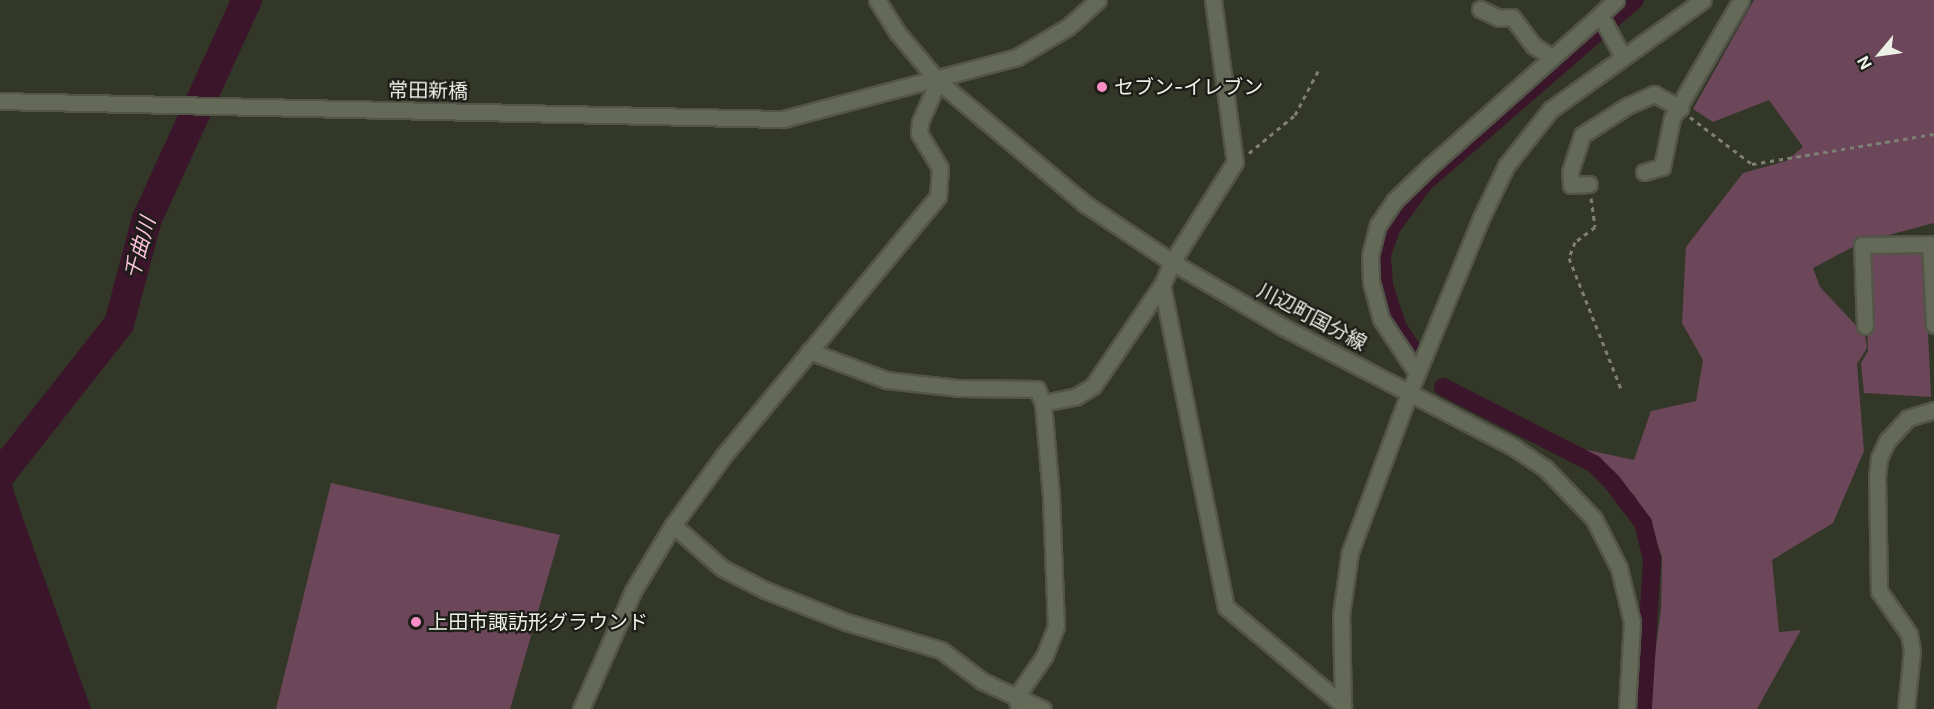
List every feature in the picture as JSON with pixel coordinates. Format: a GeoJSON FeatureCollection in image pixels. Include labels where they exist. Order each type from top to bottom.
{"type":"FeatureCollection","features":[{"type":"Feature","properties":{"kind":"street","name":"川辺町国分線"},"geometry":{"type":"LineString","coordinates":[[877,0],[897,32],[938,81],[1085,204],[1172,262],[1283,327],[1515,448],[1545,468],[1594,519],[1619,568],[1629,606],[1632,639],[1627,709]]}},
{"type":"Feature","properties":{"kind":"street","name":"常田新橋"},"geometry":{"type":"LineString","coordinates":[[0,101],[783,118],[938,81],[1041,46],[1098,0]]}},
{"type":"Feature","properties":{"kind":"street"},"geometry":{"type":"LineString","coordinates":[[1043,403],[1075,397],[1093,386],[1162,285],[1172,262],[1235,162],[1213,0]]}},
{"type":"Feature","properties":{"kind":"street"},"geometry":{"type":"LineString","coordinates":[[1343,707],[1343,584],[1365,506],[1480,218],[1506,166],[1550,110],[1622,55],[1703,0]]}},
{"type":"Feature","properties":{"kind":"street"},"geometry":{"type":"LineString","coordinates":[[1644,172],[1662,167],[1672,118],[1680,108],[1741,0]]}},
{"type":"Feature","properties":{"kind":"street"},"geometry":{"type":"LineString","coordinates":[[1417,373],[1381,319],[1371,282],[1370,256],[1378,225],[1401,194],[1552,57],[1601,17],[1613,1]]}},
{"type":"Feature","properties":{"kind":"street"},"geometry":{"type":"LineString","coordinates":[[1480,9],[1499,18],[1512,17],[1534,46],[1552,57]]}},
{"type":"Feature","properties":{"kind":"street"},"geometry":{"type":"LineString","coordinates":[[1601,17],[1622,55]]}},
{"type":"Feature","properties":{"kind":"street"},"geometry":{"type":"LineString","coordinates":[[581,709],[633,591],[673,525],[724,455],[938,196],[940,168],[920,133],[920,122],[938,81]]}},
{"type":"Feature","properties":{"kind":"street"},"geometry":{"type":"LineString","coordinates":[[1589,184],[1571,185],[1570,172],[1582,135],[1627,106],[1654,94],[1680,108]]}},
{"type":"Feature","properties":{"kind":"street"},"geometry":{"type":"LineString","coordinates":[[1865,326],[1862,245],[1930,244],[1934,325]]}},
{"type":"Feature","properties":{"kind":"street"},"geometry":{"type":"LineString","coordinates":[[1162,285],[1226,607],[1343,707]]}},
{"type":"Feature","properties":{"kind":"street"},"geometry":{"type":"LineString","coordinates":[[809,351],[886,380],[958,388],[1037,389],[1043,403],[1056,626],[1045,655],[1018,703]]}},
{"type":"Feature","properties":{"kind":"street"},"geometry":{"type":"LineString","coordinates":[[1906,709],[1912,651],[1909,634],[1879,591],[1876,477],[1878,458],[1887,441],[1908,418],[1934,410]]}},
{"type":"Feature","properties":{"kind":"street"},"geometry":{"type":"LineString","coordinates":[[673,525],[722,568],[765,590],[846,622],[941,650],[982,681],[1018,703],[1043,709]]}},
{"type":"Feature","properties":{"kind":"path"},"geometry":{"type":"LineString","coordinates":[[1230,168],[1295,115],[1319,69]]}},
{"type":"Feature","properties":{"kind":"path"},"geometry":{"type":"LineString","coordinates":[[1680,108],[1736,155],[1752,164],[1934,134]]}},
{"type":"Feature","properties":{"kind":"path"},"geometry":{"type":"LineString","coordinates":[[1589,184],[1595,227],[1575,242],[1569,258],[1622,391]]}},
{"type":"Feature","properties":{"kind":"shaded area"},"geometry":{"type":"Polygon","coordinates":[[[1754,0],[1934,0],[1934,223],[1862,242],[1813,268],[1820,287],[1865,335],[1867,348],[1857,364],[1864,451],[1833,523],[1772,560],[1779,632],[1801,630],[1757,709],[1648,709],[1661,609],[1662,557],[1649,519],[1634,495],[1578,448],[1634,460],[1651,411],[1696,401],[1703,360],[1682,323],[1686,247],[1743,173],[1786,161],[1803,147],[1769,100],[1713,122],[1693,109],[1754,0]]]}},
{"type":"Feature","properties":{"kind":"shaded area"},"geometry":{"type":"Polygon","coordinates":[[[1924,247],[1931,397],[1864,393],[1861,363],[1868,351],[1865,250],[1924,247]]]}},
{"type":"Feature","properties":{"kind":"shaded area"},"geometry":{"type":"Polygon","coordinates":[[[0,448],[20,510],[91,709],[0,709],[0,448]]]}},
{"type":"Feature","properties":{"kind":"shaded area","name":"上田市諏訪形グラウンド"},"geometry":{"type":"Polygon","coordinates":[[[331,483],[560,535],[510,709],[276,709],[331,483]]]}},
{"type":"Feature","properties":{"kind":"waterway","name":"千曲川"},"geometry":{"type":"LineString","coordinates":[[0,475],[119,324],[147,219],[247,0]]}},
{"type":"Feature","properties":{"kind":"waterway"},"geometry":{"type":"LineString","coordinates":[[1413,350],[1398,328],[1384,286],[1382,254],[1392,227],[1423,184],[1635,0]]}},
{"type":"Feature","properties":{"kind":"waterway"},"geometry":{"type":"LineString","coordinates":[[1443,387],[1594,464],[1612,482],[1643,523],[1652,560],[1643,709]]}},
{"type":"Feature","properties":{"kind":"place","name":"セブン-イレブン"},"geometry":{"type":"Point","coordinates":[1102,87]}},
{"type":"Feature","properties":{"kind":"place","name":"上田市諏訪形グラウンド"},"geometry":{"type":"Point","coordinates":[416,622]}}]}
